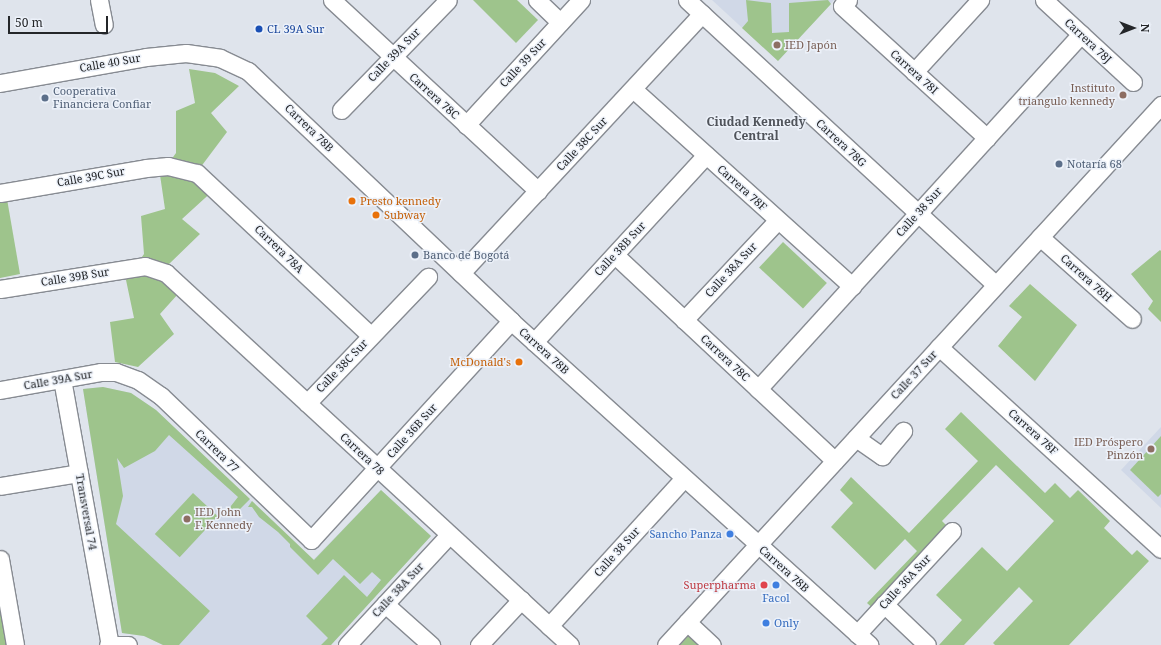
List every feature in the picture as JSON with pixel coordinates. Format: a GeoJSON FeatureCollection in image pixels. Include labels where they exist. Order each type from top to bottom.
{"type":"FeatureCollection","features":[{"type":"Feature","properties":{"kind":"street"},"geometry":{"type":"LineString","coordinates":[[99,0],[104,25]]}},
{"type":"Feature","properties":{"kind":"street","name":"Carrera 78C"},"geometry":{"type":"LineString","coordinates":[[332,0],[391,57],[538,191]]}},
{"type":"Feature","properties":{"kind":"street","name":"Calle 39A Sur"},"geometry":{"type":"LineString","coordinates":[[340,110],[448,0]]}},
{"type":"Feature","properties":{"kind":"street"},"geometry":{"type":"LineString","coordinates":[[537,0],[560,22]]}},
{"type":"Feature","properties":{"kind":"street","name":"Calle 39 Sur"},"geometry":{"type":"LineString","coordinates":[[466,125],[581,0]]}},
{"type":"Feature","properties":{"kind":"street","name":"Carrera 78G"},"geometry":{"type":"LineString","coordinates":[[687,0],[996,285]]}},
{"type":"Feature","properties":{"kind":"street"},"geometry":{"type":"LineString","coordinates":[[914,72],[980,0]]}},
{"type":"Feature","properties":{"kind":"street","name":"Carrera 78J"},"geometry":{"type":"LineString","coordinates":[[1044,0],[1133,82]]}},
{"type":"Feature","properties":{"kind":"street","name":"Carrera 78I"},"geometry":{"type":"LineString","coordinates":[[845,3],[914,72],[987,138]]}},
{"type":"Feature","properties":{"kind":"street","name":"Calle 38C Sur"},"geometry":{"type":"LineString","coordinates":[[461,273],[702,14]]}},
{"type":"Feature","properties":{"kind":"street","name":"Calle 38 Sur"},"geometry":{"type":"LineString","coordinates":[[758,389],[1081,34]]}},
{"type":"Feature","properties":{"kind":"street","name":"Calle 40 Sur"},"geometry":{"type":"LineString","coordinates":[[0,83],[168,54],[202,53],[220,58]]}},
{"type":"Feature","properties":{"kind":"street","name":"Carrera 78B"},"geometry":{"type":"LineString","coordinates":[[220,58],[239,66],[257,79],[511,322],[863,639]]}},
{"type":"Feature","properties":{"kind":"street","name":"Carrera 78F"},"geometry":{"type":"LineString","coordinates":[[633,89],[852,286]]}},
{"type":"Feature","properties":{"kind":"street","name":"Calle 37 Sur"},"geometry":{"type":"LineString","coordinates":[[666,645],[1161,105]]}},
{"type":"Feature","properties":{"kind":"street","name":"Calle 38B Sur"},"geometry":{"type":"LineString","coordinates":[[534,342],[706,155]]}},
{"type":"Feature","properties":{"kind":"street","name":"Calle 39C Sur"},"geometry":{"type":"LineString","coordinates":[[0,193],[146,168],[183,168]]}},
{"type":"Feature","properties":{"kind":"street","name":"Carrera 78A"},"geometry":{"type":"LineString","coordinates":[[183,168],[197,173],[210,182],[371,336]]}},
{"type":"Feature","properties":{"kind":"street","name":"Calle 38A Sur"},"geometry":{"type":"LineString","coordinates":[[684,320],[778,220]]}},
{"type":"Feature","properties":{"kind":"street","name":"Carrera 78H"},"geometry":{"type":"LineString","coordinates":[[1040,237],[1132,319]]}},
{"type":"Feature","properties":{"kind":"street","name":"Carrera 78C"},"geometry":{"type":"LineString","coordinates":[[615,255],[835,461]]}},
{"type":"Feature","properties":{"kind":"street","name":"Calle 39B Sur"},"geometry":{"type":"LineString","coordinates":[[0,289],[151,266]]}},
{"type":"Feature","properties":{"kind":"street","name":"Carrera 78"},"geometry":{"type":"LineString","coordinates":[[151,266],[176,281],[449,535],[570,645]]}},
{"type":"Feature","properties":{"kind":"street","name":"Calle 38C Sur"},"geometry":{"type":"LineString","coordinates":[[307,403],[428,277]]}},
{"type":"Feature","properties":{"kind":"street","name":"Calle 36B Sur"},"geometry":{"type":"LineString","coordinates":[[311,540],[378,469],[511,322]]}},
{"type":"Feature","properties":{"kind":"street","name":"Carrera 78F"},"geometry":{"type":"LineString","coordinates":[[939,347],[1161,549]]}},
{"type":"Feature","properties":{"kind":"street","name":"Calle 39A Sur"},"geometry":{"type":"LineString","coordinates":[[0,390],[62,379],[116,372]]}},
{"type":"Feature","properties":{"kind":"street","name":"Carrera 77"},"geometry":{"type":"LineString","coordinates":[[116,372],[138,380],[161,396],[311,540]]}},
{"type":"Feature","properties":{"kind":"street","name":"Transversal 74"},"geometry":{"type":"LineString","coordinates":[[62,379],[109,645]]}},
{"type":"Feature","properties":{"kind":"street"},"geometry":{"type":"LineString","coordinates":[[856,438],[882,456],[903,430]]}},
{"type":"Feature","properties":{"kind":"street"},"geometry":{"type":"LineString","coordinates":[[0,486],[79,473]]}},
{"type":"Feature","properties":{"kind":"street","name":"Calle 38 Sur"},"geometry":{"type":"LineString","coordinates":[[549,626],[684,478]]}},
{"type":"Feature","properties":{"kind":"street","name":"Calle 36A Sur"},"geometry":{"type":"LineString","coordinates":[[863,639],[884,604],[952,531]]}},
{"type":"Feature","properties":{"kind":"street","name":"Calle 38A Sur"},"geometry":{"type":"LineString","coordinates":[[347,645],[449,535]]}},
{"type":"Feature","properties":{"kind":"street"},"geometry":{"type":"LineString","coordinates":[[0,559],[15,645]]}},
{"type":"Feature","properties":{"kind":"street"},"geometry":{"type":"LineString","coordinates":[[479,645],[521,600]]}},
{"type":"Feature","properties":{"kind":"street"},"geometry":{"type":"LineString","coordinates":[[385,604],[431,645]]}},
{"type":"Feature","properties":{"kind":"street"},"geometry":{"type":"LineString","coordinates":[[884,604],[927,645]]}},
{"type":"Feature","properties":{"kind":"street"},"geometry":{"type":"LineString","coordinates":[[687,622],[712,645]]}},
{"type":"Feature","properties":{"kind":"street"},"geometry":{"type":"LineString","coordinates":[[109,645],[128,645]]}},
{"type":"Feature","properties":{"kind":"shaded area","name":"IED Japón"},"geometry":{"type":"Polygon","coordinates":[[[712,0],[834,0],[778,61],[712,0]]]}},
{"type":"Feature","properties":{"kind":"shaded area","name":"IED John F. Kennedy"},"geometry":{"type":"Polygon","coordinates":[[[103,387],[131,393],[156,410],[313,560],[381,490],[431,536],[331,645],[163,645],[144,636],[122,633],[83,389],[103,387]]]}},
{"type":"Feature","properties":{"kind":"shaded area","name":"IED Próspero Pinzón"},"geometry":{"type":"Polygon","coordinates":[[[1161,427],[1161,508],[1121,470],[1161,427]]]}},
{"type":"Feature","properties":{"kind":"green space"},"geometry":{"type":"Polygon","coordinates":[[[473,0],[517,0],[538,20],[516,43],[473,0]]]}},
{"type":"Feature","properties":{"kind":"green space","name":"IED Japón"},"geometry":{"type":"Polygon","coordinates":[[[746,0],[771,3],[772,33],[789,32],[789,3],[828,0],[831,4],[778,61],[742,28],[748,21],[746,0]]]}},
{"type":"Feature","properties":{"kind":"green space"},"geometry":{"type":"Polygon","coordinates":[[[189,69],[215,73],[239,86],[211,113],[227,132],[197,172],[216,188],[182,219],[200,234],[168,265],[178,294],[160,314],[174,334],[138,367],[115,362],[110,322],[134,318],[126,280],[144,254],[141,216],[165,209],[160,175],[176,153],[176,111],[195,103],[189,69]]]}},
{"type":"Feature","properties":{"kind":"green space"},"geometry":{"type":"Polygon","coordinates":[[[7,199],[20,274],[0,278],[0,200],[7,199]]]}},
{"type":"Feature","properties":{"kind":"green space"},"geometry":{"type":"Polygon","coordinates":[[[783,242],[827,283],[803,309],[759,268],[783,242]]]}},
{"type":"Feature","properties":{"kind":"green space"},"geometry":{"type":"Polygon","coordinates":[[[1160,250],[1161,322],[1148,309],[1153,301],[1131,274],[1160,250]]]}},
{"type":"Feature","properties":{"kind":"green space"},"geometry":{"type":"Polygon","coordinates":[[[1030,284],[1077,325],[1035,381],[998,346],[1022,317],[1009,306],[1030,284]]]}},
{"type":"Feature","properties":{"kind":"green space"},"geometry":{"type":"Polygon","coordinates":[[[103,387],[131,393],[156,410],[250,499],[233,516],[227,511],[238,497],[169,435],[155,451],[124,468],[117,458],[123,496],[116,524],[210,611],[179,645],[163,645],[144,636],[122,633],[83,389],[103,387]]]}},
{"type":"Feature","properties":{"kind":"green space"},"geometry":{"type":"Polygon","coordinates":[[[961,412],[1045,493],[1055,483],[1070,498],[1078,490],[1110,521],[1104,528],[1132,555],[1137,550],[1149,561],[1069,645],[995,645],[993,643],[1033,601],[1019,587],[964,645],[939,645],[962,620],[936,595],[982,547],[1007,571],[1054,521],[996,465],[942,521],[952,531],[876,611],[867,603],[917,551],[905,539],[875,570],[831,527],[853,503],[840,490],[851,477],[909,533],[978,461],[945,429],[961,412]]]}},
{"type":"Feature","properties":{"kind":"green space","name":"IED Próspero Pinzón"},"geometry":{"type":"Polygon","coordinates":[[[1161,436],[1161,494],[1158,497],[1130,470],[1161,436]]]}},
{"type":"Feature","properties":{"kind":"green space"},"geometry":{"type":"Polygon","coordinates":[[[381,490],[431,536],[331,645],[321,645],[328,638],[306,616],[344,575],[367,597],[381,580],[372,572],[360,584],[333,559],[318,575],[290,547],[290,544],[278,532],[259,517],[252,507],[248,507],[252,501],[314,560],[381,490]]]}},
{"type":"Feature","properties":{"kind":"green space"},"geometry":{"type":"Polygon","coordinates":[[[193,493],[218,516],[180,557],[155,534],[193,493]]]}},
{"type":"Feature","properties":{"kind":"green space"},"geometry":{"type":"Polygon","coordinates":[[[0,599],[8,645],[0,645],[0,599]]]}},
{"type":"Feature","properties":{"kind":"green space"},"geometry":{"type":"Polygon","coordinates":[[[691,633],[703,645],[680,645],[691,633]]]}},
{"type":"Feature","properties":{"kind":"place","name":"CL 39A Sur"},"geometry":{"type":"Point","coordinates":[259,29]}},
{"type":"Feature","properties":{"kind":"place","name":"IED Japón"},"geometry":{"type":"Point","coordinates":[777,45]}},
{"type":"Feature","properties":{"kind":"place","name":"Instituto triangulo kennedy"},"geometry":{"type":"Point","coordinates":[1123,95]}},
{"type":"Feature","properties":{"kind":"place","name":"Cooperativa Financiera Confiar"},"geometry":{"type":"Point","coordinates":[45,98]}},
{"type":"Feature","properties":{"kind":"place","name":"Notaría 68"},"geometry":{"type":"Point","coordinates":[1059,164]}},
{"type":"Feature","properties":{"kind":"place","name":"Presto kennedy"},"geometry":{"type":"Point","coordinates":[352,201]}},
{"type":"Feature","properties":{"kind":"place","name":"Subway"},"geometry":{"type":"Point","coordinates":[376,215]}},
{"type":"Feature","properties":{"kind":"place","name":"Banco de Bogotá"},"geometry":{"type":"Point","coordinates":[415,255]}},
{"type":"Feature","properties":{"kind":"place","name":"McDonald's"},"geometry":{"type":"Point","coordinates":[519,362]}},
{"type":"Feature","properties":{"kind":"place","name":"IED Próspero Pinzón"},"geometry":{"type":"Point","coordinates":[1151,449]}},
{"type":"Feature","properties":{"kind":"place","name":"IED John F. Kennedy"},"geometry":{"type":"Point","coordinates":[187,519]}},
{"type":"Feature","properties":{"kind":"place","name":"Sancho Panza"},"geometry":{"type":"Point","coordinates":[730,534]}},
{"type":"Feature","properties":{"kind":"place","name":"Superpharma"},"geometry":{"type":"Point","coordinates":[764,585]}},
{"type":"Feature","properties":{"kind":"place","name":"Facol"},"geometry":{"type":"Point","coordinates":[776,585]}},
{"type":"Feature","properties":{"kind":"place","name":"Only"},"geometry":{"type":"Point","coordinates":[766,623]}},
{"type":"Feature","properties":{"kind":"district","name":"Ciudad Kennedy Central"},"geometry":{"type":"Point","coordinates":[756,129]}}]}
